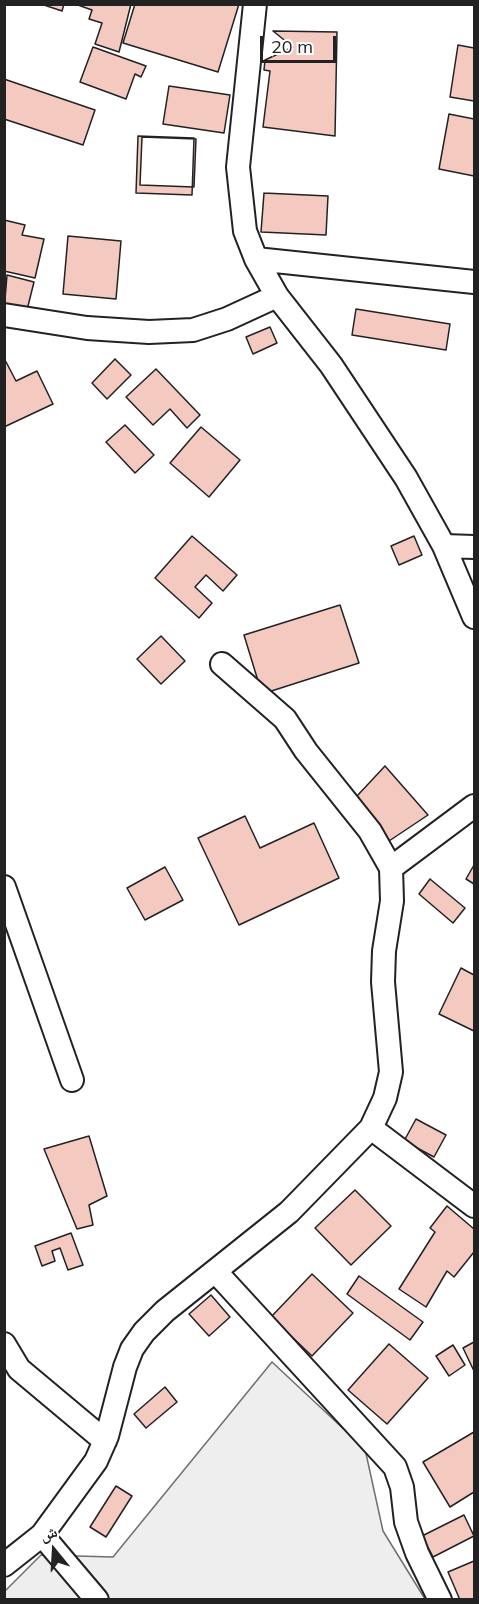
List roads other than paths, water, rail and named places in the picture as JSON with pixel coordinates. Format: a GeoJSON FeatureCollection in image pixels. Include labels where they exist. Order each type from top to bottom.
{"type":"FeatureCollection","features":[{"type":"Feature","properties":{"kind":"street"},"geometry":{"type":"LineString","coordinates":[[255,4],[238,167],[245,231],[256,259],[277,296],[330,365],[406,478],[444,546],[474,617]]}},
{"type":"Feature","properties":{"kind":"street"},"geometry":{"type":"LineString","coordinates":[[256,259],[474,282]]}},
{"type":"Feature","properties":{"kind":"street"},"geometry":{"type":"LineString","coordinates":[[4,315],[87,328],[149,332],[193,330],[227,319],[277,296]]}},
{"type":"Feature","properties":{"kind":"street"},"geometry":{"type":"LineString","coordinates":[[444,546],[474,547]]}},
{"type":"Feature","properties":{"kind":"street"},"geometry":{"type":"LineString","coordinates":[[4,1565],[42,1535],[96,1461],[105,1441],[132,1349],[144,1332],[165,1311],[289,1212],[371,1128],[386,1098],[391,1072],[383,982],[384,951],[392,901],[391,868],[370,831],[306,751],[285,719],[222,664]]}},
{"type":"Feature","properties":{"kind":"street"},"geometry":{"type":"LineString","coordinates":[[391,868],[474,806]]}},
{"type":"Feature","properties":{"kind":"street"},"geometry":{"type":"LineString","coordinates":[[4,887],[72,1080]]}},
{"type":"Feature","properties":{"kind":"street"},"geometry":{"type":"LineString","coordinates":[[371,1128],[474,1206]]}},
{"type":"Feature","properties":{"kind":"street"},"geometry":{"type":"LineString","coordinates":[[216,1272],[395,1467],[402,1487],[406,1521],[417,1553],[440,1599]]}},
{"type":"Feature","properties":{"kind":"street"},"geometry":{"type":"LineString","coordinates":[[4,1344],[19,1369],[105,1441]]}},
{"type":"Feature","properties":{"kind":"street"},"geometry":{"type":"LineString","coordinates":[[42,1535],[98,1599]]}}]}
